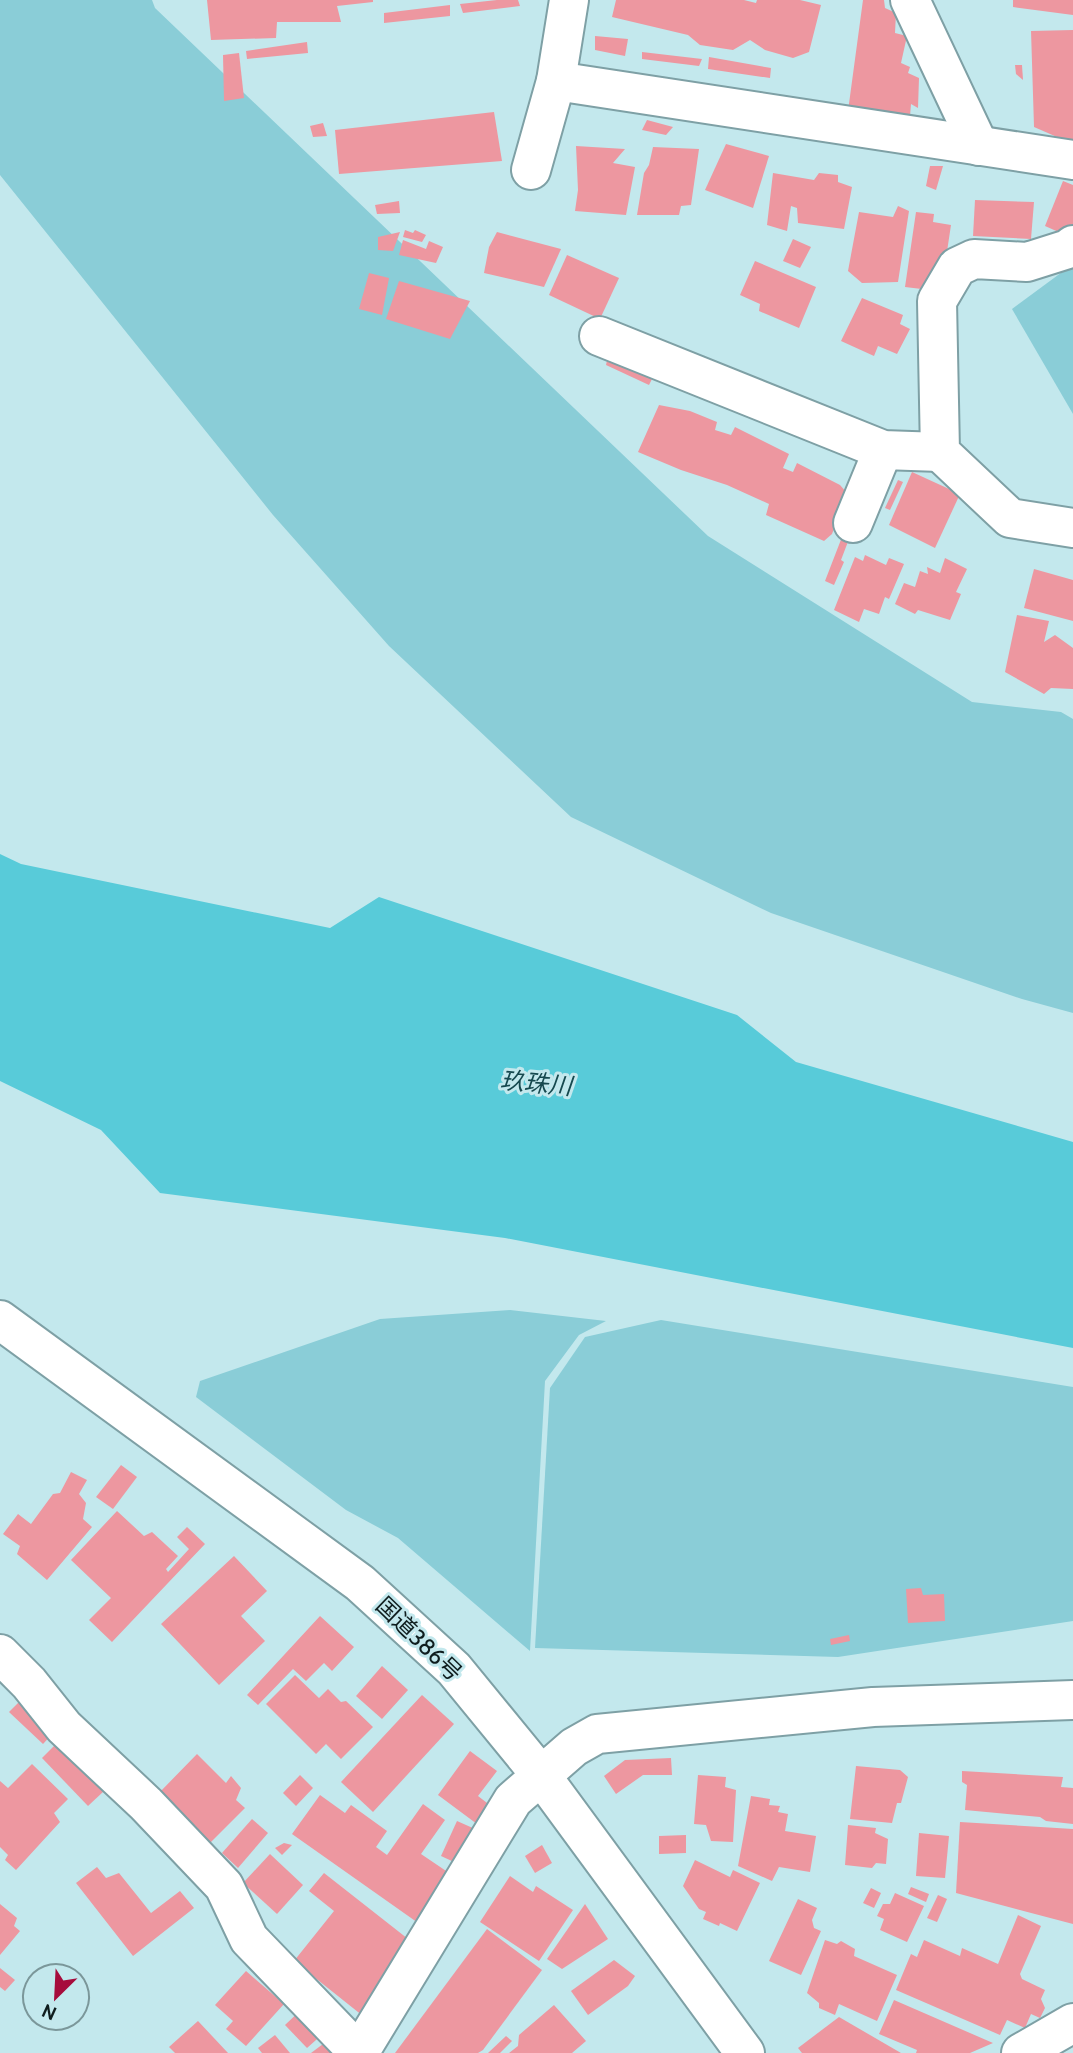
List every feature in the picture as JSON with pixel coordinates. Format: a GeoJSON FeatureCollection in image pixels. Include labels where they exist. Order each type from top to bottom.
{"type":"FeatureCollection","features":[{"type":"Feature","properties":{"kind":"main road"},"geometry":{"type":"LineString","coordinates":[[531,170],[556,80],[569,0]]}},
{"type":"Feature","properties":{"kind":"main road"},"geometry":{"type":"LineString","coordinates":[[910,0],[979,146]]}},
{"type":"Feature","properties":{"kind":"main road"},"geometry":{"type":"LineString","coordinates":[[556,80],[1073,160]]}},
{"type":"Feature","properties":{"kind":"main road"},"geometry":{"type":"LineString","coordinates":[[940,452],[937,301],[957,267],[974,259],[1027,262],[1073,245]]}},
{"type":"Feature","properties":{"kind":"main road"},"geometry":{"type":"LineString","coordinates":[[599,336],[883,450],[940,452],[1010,518],[1073,528]]}},
{"type":"Feature","properties":{"kind":"main road"},"geometry":{"type":"LineString","coordinates":[[853,523],[883,450]]}},
{"type":"Feature","properties":{"kind":"main road","name":"国道386号"},"geometry":{"type":"LineString","coordinates":[[0,1320],[360,1583],[454,1669],[540,1774],[745,2053]]}},
{"type":"Feature","properties":{"kind":"main road"},"geometry":{"type":"LineString","coordinates":[[0,1654],[29,1683],[64,1727],[146,1804],[224,1886],[249,1939],[359,2053],[513,1800],[574,1747],[597,1734],[873,1707],[1073,1700]]}},
{"type":"Feature","properties":{"kind":"main road"},"geometry":{"type":"LineString","coordinates":[[1021,2053],[1073,2023]]}},
{"type":"Feature","properties":{"kind":"shaded area"},"geometry":{"type":"Polygon","coordinates":[[[0,0],[152,0],[155,8],[708,536],[972,702],[1061,712],[1073,719],[1073,1013],[1022,999],[771,913],[571,817],[389,646],[273,515],[0,175],[0,0]]]}},
{"type":"Feature","properties":{"kind":"shaded area"},"geometry":{"type":"Polygon","coordinates":[[[1073,264],[1073,414],[1012,309],[1073,264]]]}},
{"type":"Feature","properties":{"kind":"shaded area"},"geometry":{"type":"Polygon","coordinates":[[[510,1310],[606,1321],[579,1335],[545,1381],[530,1651],[398,1538],[346,1510],[196,1397],[200,1381],[380,1319],[510,1310]]]}},
{"type":"Feature","properties":{"kind":"shaded area"},"geometry":{"type":"Polygon","coordinates":[[[661,1320],[1073,1387],[1073,1621],[838,1657],[535,1648],[550,1388],[585,1337],[661,1320]]]}},
{"type":"Feature","properties":{"kind":"water","name":"玖珠川"},"geometry":{"type":"Polygon","coordinates":[[[0,854],[21,864],[330,928],[379,897],[737,1015],[796,1062],[1073,1142],[1073,1348],[505,1238],[160,1193],[101,1130],[0,1081],[0,854]]]}},
{"type":"Feature","properties":{"kind":"building"},"geometry":{"type":"Polygon","coordinates":[[[207,0],[373,2],[337,6],[341,22],[277,22],[276,38],[211,40],[207,0]]]}},
{"type":"Feature","properties":{"kind":"building"},"geometry":{"type":"Polygon","coordinates":[[[518,0],[520,6],[463,13],[460,4],[518,0]]]}},
{"type":"Feature","properties":{"kind":"building"},"geometry":{"type":"Polygon","coordinates":[[[616,0],[744,0],[756,3],[757,0],[800,0],[821,5],[809,52],[793,58],[765,50],[750,40],[733,50],[700,45],[688,35],[612,17],[616,0]]]}},
{"type":"Feature","properties":{"kind":"building"},"geometry":{"type":"Polygon","coordinates":[[[863,0],[884,0],[885,8],[896,13],[895,33],[907,36],[901,63],[910,67],[908,73],[919,78],[918,108],[911,104],[910,116],[848,111],[863,0]]]}},
{"type":"Feature","properties":{"kind":"building"},"geometry":{"type":"Polygon","coordinates":[[[1013,0],[1073,0],[1073,15],[1013,7],[1013,0]]]}},
{"type":"Feature","properties":{"kind":"building"},"geometry":{"type":"Polygon","coordinates":[[[450,5],[450,16],[384,23],[384,13],[450,5]]]}},
{"type":"Feature","properties":{"kind":"building"},"geometry":{"type":"Polygon","coordinates":[[[1073,30],[1073,139],[1064,140],[1034,127],[1031,31],[1073,30]]]}},
{"type":"Feature","properties":{"kind":"building"},"geometry":{"type":"Polygon","coordinates":[[[595,36],[628,39],[625,56],[595,50],[595,36]]]}},
{"type":"Feature","properties":{"kind":"building"},"geometry":{"type":"Polygon","coordinates":[[[307,42],[308,53],[247,59],[246,51],[307,42]]]}},
{"type":"Feature","properties":{"kind":"building"},"geometry":{"type":"Polygon","coordinates":[[[642,52],[702,59],[699,66],[642,59],[642,52]]]}},
{"type":"Feature","properties":{"kind":"building"},"geometry":{"type":"Polygon","coordinates":[[[239,53],[244,98],[224,101],[223,55],[239,53]]]}},
{"type":"Feature","properties":{"kind":"building"},"geometry":{"type":"Polygon","coordinates":[[[709,57],[771,68],[770,78],[708,69],[709,57]]]}},
{"type":"Feature","properties":{"kind":"building"},"geometry":{"type":"Polygon","coordinates":[[[1015,65],[1022,65],[1023,80],[1016,74],[1015,65]]]}},
{"type":"Feature","properties":{"kind":"building"},"geometry":{"type":"Polygon","coordinates":[[[494,112],[502,161],[339,174],[335,130],[494,112]]]}},
{"type":"Feature","properties":{"kind":"building"},"geometry":{"type":"Polygon","coordinates":[[[647,120],[673,127],[666,135],[642,130],[647,120]]]}},
{"type":"Feature","properties":{"kind":"building"},"geometry":{"type":"Polygon","coordinates":[[[323,123],[327,136],[313,137],[310,126],[323,123]]]}},
{"type":"Feature","properties":{"kind":"building"},"geometry":{"type":"Polygon","coordinates":[[[726,144],[769,156],[753,208],[705,190],[726,144]]]}},
{"type":"Feature","properties":{"kind":"building"},"geometry":{"type":"Polygon","coordinates":[[[576,146],[625,149],[613,163],[635,167],[626,215],[575,211],[578,190],[576,146]]]}},
{"type":"Feature","properties":{"kind":"building"},"geometry":{"type":"Polygon","coordinates":[[[653,147],[699,149],[691,205],[681,206],[679,215],[637,215],[644,173],[649,165],[653,147]]]}},
{"type":"Feature","properties":{"kind":"building"},"geometry":{"type":"Polygon","coordinates":[[[930,166],[943,166],[936,190],[926,186],[930,166]]]}},
{"type":"Feature","properties":{"kind":"building"},"geometry":{"type":"Polygon","coordinates":[[[773,173],[814,180],[819,173],[838,175],[838,182],[852,187],[844,229],[798,223],[797,208],[791,206],[787,231],[767,225],[773,173]]]}},
{"type":"Feature","properties":{"kind":"building"},"geometry":{"type":"Polygon","coordinates":[[[1063,181],[1073,185],[1073,231],[1070,237],[1045,226],[1063,181]]]}},
{"type":"Feature","properties":{"kind":"building"},"geometry":{"type":"Polygon","coordinates":[[[975,200],[1034,202],[1031,239],[973,236],[975,200]]]}},
{"type":"Feature","properties":{"kind":"building"},"geometry":{"type":"Polygon","coordinates":[[[399,201],[400,213],[377,214],[375,205],[399,201]]]}},
{"type":"Feature","properties":{"kind":"building"},"geometry":{"type":"Polygon","coordinates":[[[898,206],[909,211],[898,282],[862,283],[848,271],[859,212],[893,217],[898,206]]]}},
{"type":"Feature","properties":{"kind":"building"},"geometry":{"type":"Polygon","coordinates":[[[916,212],[934,214],[933,222],[951,225],[943,278],[930,290],[905,287],[916,212]]]}},
{"type":"Feature","properties":{"kind":"building"},"geometry":{"type":"Polygon","coordinates":[[[405,230],[413,233],[415,230],[426,235],[422,242],[403,237],[405,230]]]}},
{"type":"Feature","properties":{"kind":"building"},"geometry":{"type":"Polygon","coordinates":[[[400,232],[393,251],[378,250],[378,237],[400,232]]]}},
{"type":"Feature","properties":{"kind":"building"},"geometry":{"type":"Polygon","coordinates":[[[497,232],[561,249],[544,287],[484,273],[489,247],[497,232]]]}},
{"type":"Feature","properties":{"kind":"building"},"geometry":{"type":"Polygon","coordinates":[[[793,239],[811,247],[800,268],[783,261],[793,239]]]}},
{"type":"Feature","properties":{"kind":"building"},"geometry":{"type":"Polygon","coordinates":[[[403,240],[426,249],[429,241],[443,247],[436,263],[399,255],[403,240]]]}},
{"type":"Feature","properties":{"kind":"building"},"geometry":{"type":"Polygon","coordinates":[[[567,255],[619,278],[600,319],[549,295],[567,255]]]}},
{"type":"Feature","properties":{"kind":"building"},"geometry":{"type":"Polygon","coordinates":[[[755,261],[816,287],[799,328],[759,311],[760,304],[740,295],[755,261]]]}},
{"type":"Feature","properties":{"kind":"building"},"geometry":{"type":"Polygon","coordinates":[[[369,273],[389,278],[382,315],[359,309],[369,273]]]}},
{"type":"Feature","properties":{"kind":"building"},"geometry":{"type":"Polygon","coordinates":[[[399,281],[470,301],[450,339],[386,319],[399,281]]]}},
{"type":"Feature","properties":{"kind":"building"},"geometry":{"type":"Polygon","coordinates":[[[862,298],[903,315],[900,324],[910,329],[897,354],[878,346],[874,356],[841,341],[862,298]]]}},
{"type":"Feature","properties":{"kind":"building"},"geometry":{"type":"Polygon","coordinates":[[[608,356],[654,375],[649,385],[606,365],[608,356]]]}},
{"type":"Feature","properties":{"kind":"building"},"geometry":{"type":"Polygon","coordinates":[[[659,405],[690,411],[717,422],[715,430],[731,435],[735,427],[789,454],[783,468],[793,472],[797,463],[840,485],[847,493],[832,534],[824,541],[766,515],[769,504],[727,485],[638,452],[659,405]]]}},
{"type":"Feature","properties":{"kind":"building"},"geometry":{"type":"Polygon","coordinates":[[[912,472],[960,494],[935,548],[889,525],[912,472]]]}},
{"type":"Feature","properties":{"kind":"building"},"geometry":{"type":"Polygon","coordinates":[[[898,480],[903,482],[890,510],[885,508],[898,480]]]}},
{"type":"Feature","properties":{"kind":"building"},"geometry":{"type":"Polygon","coordinates":[[[842,537],[849,539],[841,560],[844,562],[834,585],[825,581],[842,537]]]}},
{"type":"Feature","properties":{"kind":"building"},"geometry":{"type":"Polygon","coordinates":[[[865,555],[886,565],[889,558],[904,564],[889,599],[885,597],[879,614],[864,609],[859,622],[834,610],[855,557],[863,561],[865,555]]]}},
{"type":"Feature","properties":{"kind":"building"},"geometry":{"type":"Polygon","coordinates":[[[945,558],[967,569],[956,592],[961,594],[950,620],[918,610],[915,614],[895,604],[904,583],[915,587],[920,571],[928,574],[927,567],[940,573],[945,558]]]}},
{"type":"Feature","properties":{"kind":"building"},"geometry":{"type":"Polygon","coordinates":[[[1034,569],[1073,580],[1073,621],[1024,608],[1034,569]]]}},
{"type":"Feature","properties":{"kind":"building"},"geometry":{"type":"Polygon","coordinates":[[[1017,615],[1049,621],[1044,642],[1055,635],[1073,648],[1073,689],[1051,688],[1044,694],[1005,672],[1017,615]]]}},
{"type":"Feature","properties":{"kind":"building"},"geometry":{"type":"Polygon","coordinates":[[[121,1465],[137,1477],[113,1509],[96,1497],[121,1465]]]}},
{"type":"Feature","properties":{"kind":"building"},"geometry":{"type":"Polygon","coordinates":[[[71,1472],[87,1480],[79,1494],[86,1503],[83,1519],[92,1527],[47,1580],[17,1554],[20,1546],[3,1534],[18,1514],[31,1524],[53,1494],[60,1493],[71,1472]]]}},
{"type":"Feature","properties":{"kind":"building"},"geometry":{"type":"Polygon","coordinates":[[[117,1511],[144,1536],[152,1532],[178,1556],[166,1569],[168,1572],[189,1549],[177,1537],[187,1527],[205,1544],[112,1642],[89,1620],[111,1598],[71,1560],[117,1511]]]}},
{"type":"Feature","properties":{"kind":"building"},"geometry":{"type":"Polygon","coordinates":[[[234,1556],[267,1591],[241,1616],[265,1641],[219,1685],[161,1624],[234,1556]]]}},
{"type":"Feature","properties":{"kind":"building"},"geometry":{"type":"Polygon","coordinates":[[[921,1588],[923,1595],[944,1594],[945,1621],[908,1623],[906,1589],[921,1588]]]}},
{"type":"Feature","properties":{"kind":"building"},"geometry":{"type":"Polygon","coordinates":[[[320,1616],[354,1647],[332,1671],[324,1663],[306,1681],[293,1669],[258,1705],[247,1695],[320,1616]]]}},
{"type":"Feature","properties":{"kind":"building"},"geometry":{"type":"Polygon","coordinates":[[[849,1635],[850,1641],[831,1645],[830,1639],[849,1635]]]}},
{"type":"Feature","properties":{"kind":"building"},"geometry":{"type":"Polygon","coordinates":[[[382,1666],[408,1690],[382,1719],[356,1696],[382,1666]]]}},
{"type":"Feature","properties":{"kind":"building"},"geometry":{"type":"Polygon","coordinates":[[[295,1675],[319,1698],[328,1689],[341,1702],[346,1701],[373,1727],[341,1759],[326,1744],[316,1754],[266,1704],[295,1675]]]}},
{"type":"Feature","properties":{"kind":"building"},"geometry":{"type":"Polygon","coordinates":[[[422,1695],[454,1724],[373,1812],[341,1782],[422,1695]]]}},
{"type":"Feature","properties":{"kind":"building"},"geometry":{"type":"Polygon","coordinates":[[[22,1699],[55,1731],[43,1744],[9,1712],[22,1699]]]}},
{"type":"Feature","properties":{"kind":"building"},"geometry":{"type":"Polygon","coordinates":[[[57,1743],[104,1791],[88,1806],[42,1758],[57,1743]]]}},
{"type":"Feature","properties":{"kind":"building"},"geometry":{"type":"Polygon","coordinates":[[[470,1751],[497,1771],[478,1796],[491,1806],[477,1824],[438,1795],[470,1751]]]}},
{"type":"Feature","properties":{"kind":"building"},"geometry":{"type":"Polygon","coordinates":[[[197,1754],[226,1783],[231,1776],[241,1788],[236,1800],[245,1808],[210,1843],[159,1793],[197,1754]]]}},
{"type":"Feature","properties":{"kind":"building"},"geometry":{"type":"Polygon","coordinates":[[[671,1758],[672,1775],[643,1775],[616,1794],[604,1776],[625,1760],[671,1758]]]}},
{"type":"Feature","properties":{"kind":"building"},"geometry":{"type":"Polygon","coordinates":[[[32,1764],[68,1799],[54,1813],[60,1822],[16,1870],[5,1860],[8,1855],[0,1847],[0,1781],[8,1788],[32,1764]]]}},
{"type":"Feature","properties":{"kind":"building"},"geometry":{"type":"Polygon","coordinates":[[[856,1766],[900,1770],[908,1777],[892,1823],[850,1819],[856,1766]]]}},
{"type":"Feature","properties":{"kind":"building"},"geometry":{"type":"Polygon","coordinates":[[[962,1771],[1063,1777],[1061,1787],[1073,1788],[1073,1824],[1046,1821],[1040,1817],[965,1810],[967,1785],[962,1782],[962,1771]]]}},
{"type":"Feature","properties":{"kind":"building"},"geometry":{"type":"Polygon","coordinates":[[[300,1775],[313,1788],[296,1806],[283,1793],[300,1775]]]}},
{"type":"Feature","properties":{"kind":"building"},"geometry":{"type":"Polygon","coordinates":[[[698,1775],[726,1777],[725,1787],[736,1790],[733,1842],[711,1841],[706,1825],[694,1824],[698,1775]]]}},
{"type":"Feature","properties":{"kind":"building"},"geometry":{"type":"Polygon","coordinates":[[[320,1795],[345,1813],[351,1805],[387,1831],[376,1847],[387,1855],[423,1804],[445,1820],[421,1854],[455,1877],[421,1925],[292,1834],[320,1795]]]}},
{"type":"Feature","properties":{"kind":"building"},"geometry":{"type":"Polygon","coordinates":[[[751,1796],[770,1799],[769,1805],[780,1806],[778,1812],[788,1814],[785,1831],[816,1836],[810,1872],[779,1867],[772,1881],[738,1866],[751,1796]]]}},
{"type":"Feature","properties":{"kind":"building"},"geometry":{"type":"Polygon","coordinates":[[[252,1819],[268,1833],[238,1868],[222,1853],[252,1819]]]}},
{"type":"Feature","properties":{"kind":"building"},"geometry":{"type":"Polygon","coordinates":[[[457,1821],[484,1833],[467,1868],[441,1856],[457,1821]]]}},
{"type":"Feature","properties":{"kind":"building"},"geometry":{"type":"Polygon","coordinates":[[[960,1822],[1073,1829],[1073,1924],[956,1893],[960,1822]]]}},
{"type":"Feature","properties":{"kind":"building"},"geometry":{"type":"Polygon","coordinates":[[[848,1825],[876,1828],[875,1833],[888,1839],[886,1864],[876,1863],[872,1868],[845,1865],[848,1825]]]}},
{"type":"Feature","properties":{"kind":"building"},"geometry":{"type":"Polygon","coordinates":[[[919,1833],[949,1836],[945,1878],[916,1876],[919,1833]]]}},
{"type":"Feature","properties":{"kind":"building"},"geometry":{"type":"Polygon","coordinates":[[[686,1835],[686,1853],[659,1854],[659,1836],[686,1835]]]}},
{"type":"Feature","properties":{"kind":"building"},"geometry":{"type":"Polygon","coordinates":[[[284,1843],[292,1845],[282,1855],[275,1848],[284,1843]]]}},
{"type":"Feature","properties":{"kind":"building"},"geometry":{"type":"Polygon","coordinates":[[[542,1845],[552,1863],[535,1873],[525,1856],[542,1845]]]}},
{"type":"Feature","properties":{"kind":"building"},"geometry":{"type":"Polygon","coordinates":[[[270,1854],[303,1885],[277,1914],[243,1883],[270,1854]]]}},
{"type":"Feature","properties":{"kind":"building"},"geometry":{"type":"Polygon","coordinates":[[[695,1860],[730,1877],[733,1870],[760,1883],[737,1931],[703,1919],[706,1912],[699,1909],[683,1886],[695,1860]]]}},
{"type":"Feature","properties":{"kind":"building"},"geometry":{"type":"Polygon","coordinates":[[[97,1867],[106,1878],[119,1873],[151,1913],[180,1891],[194,1908],[133,1956],[76,1883],[97,1867]]]}},
{"type":"Feature","properties":{"kind":"building"},"geometry":{"type":"Polygon","coordinates":[[[324,1873],[417,1946],[363,2016],[294,1961],[334,1911],[309,1891],[324,1873]]]}},
{"type":"Feature","properties":{"kind":"building"},"geometry":{"type":"Polygon","coordinates":[[[510,1876],[533,1892],[536,1886],[573,1910],[539,1961],[480,1922],[510,1876]]]}},
{"type":"Feature","properties":{"kind":"building"},"geometry":{"type":"Polygon","coordinates":[[[911,1887],[929,1894],[926,1902],[908,1894],[911,1887]]]}},
{"type":"Feature","properties":{"kind":"building"},"geometry":{"type":"Polygon","coordinates":[[[871,1888],[881,1893],[874,1908],[863,1903],[871,1888]]]}},
{"type":"Feature","properties":{"kind":"building"},"geometry":{"type":"Polygon","coordinates":[[[895,1893],[924,1906],[907,1942],[880,1930],[884,1919],[877,1916],[883,1904],[890,1904],[895,1893]]]}},
{"type":"Feature","properties":{"kind":"building"},"geometry":{"type":"Polygon","coordinates":[[[938,1895],[947,1899],[937,1922],[927,1918],[938,1895]]]}},
{"type":"Feature","properties":{"kind":"building"},"geometry":{"type":"Polygon","coordinates":[[[798,1899],[817,1908],[812,1920],[814,1928],[821,1931],[801,1975],[769,1961],[798,1899]]]}},
{"type":"Feature","properties":{"kind":"building"},"geometry":{"type":"Polygon","coordinates":[[[0,1904],[17,1918],[14,1926],[20,1931],[0,1955],[0,1904]]]}},
{"type":"Feature","properties":{"kind":"building"},"geometry":{"type":"Polygon","coordinates":[[[585,1904],[608,1939],[562,1969],[547,1959],[585,1904]]]}},
{"type":"Feature","properties":{"kind":"building"},"geometry":{"type":"Polygon","coordinates":[[[1018,1915],[1041,1926],[1020,1974],[1022,1979],[1045,1990],[1041,1999],[1045,2008],[1040,2018],[1031,2014],[1025,2028],[1007,2020],[1000,2035],[896,1990],[911,1954],[917,1957],[924,1940],[960,1956],[962,1948],[998,1964],[1018,1915]]]}},
{"type":"Feature","properties":{"kind":"building"},"geometry":{"type":"Polygon","coordinates":[[[487,1929],[542,1970],[483,2050],[478,2053],[395,2053],[487,1929]]]}},
{"type":"Feature","properties":{"kind":"building"},"geometry":{"type":"Polygon","coordinates":[[[825,1940],[837,1944],[841,1941],[855,1949],[854,1956],[897,1975],[877,2021],[839,2004],[835,2015],[819,2008],[819,2003],[807,1993],[825,1940]]]}},
{"type":"Feature","properties":{"kind":"building"},"geometry":{"type":"Polygon","coordinates":[[[614,1960],[635,1976],[628,1986],[588,2015],[571,1991],[614,1960]]]}},
{"type":"Feature","properties":{"kind":"building"},"geometry":{"type":"Polygon","coordinates":[[[0,1968],[15,1980],[5,1991],[0,1987],[0,1968]]]}},
{"type":"Feature","properties":{"kind":"building"},"geometry":{"type":"Polygon","coordinates":[[[246,1971],[284,2004],[246,2046],[226,2029],[233,2021],[215,2005],[246,1971]]]}},
{"type":"Feature","properties":{"kind":"building"},"geometry":{"type":"Polygon","coordinates":[[[894,2000],[993,2043],[970,2053],[916,2053],[917,2050],[879,2034],[894,2000]]]}},
{"type":"Feature","properties":{"kind":"building"},"geometry":{"type":"Polygon","coordinates":[[[554,2005],[586,2041],[572,2053],[509,2053],[518,2046],[519,2035],[554,2005]]]}},
{"type":"Feature","properties":{"kind":"building"},"geometry":{"type":"Polygon","coordinates":[[[302,2009],[325,2032],[307,2048],[285,2025],[302,2009]]]}},
{"type":"Feature","properties":{"kind":"building"},"geometry":{"type":"Polygon","coordinates":[[[839,2017],[901,2053],[802,2053],[798,2048],[839,2017]]]}},
{"type":"Feature","properties":{"kind":"building"},"geometry":{"type":"Polygon","coordinates":[[[198,2021],[228,2053],[175,2053],[169,2047],[198,2021]]]}},
{"type":"Feature","properties":{"kind":"building"},"geometry":{"type":"Polygon","coordinates":[[[275,2035],[290,2053],[262,2053],[258,2048],[275,2035]]]}},
{"type":"Feature","properties":{"kind":"building"},"geometry":{"type":"Polygon","coordinates":[[[506,2036],[512,2041],[500,2053],[488,2053],[506,2036]]]}},
{"type":"Feature","properties":{"kind":"building"},"geometry":{"type":"Polygon","coordinates":[[[331,2038],[342,2053],[311,2053],[331,2038]]]}}]}
